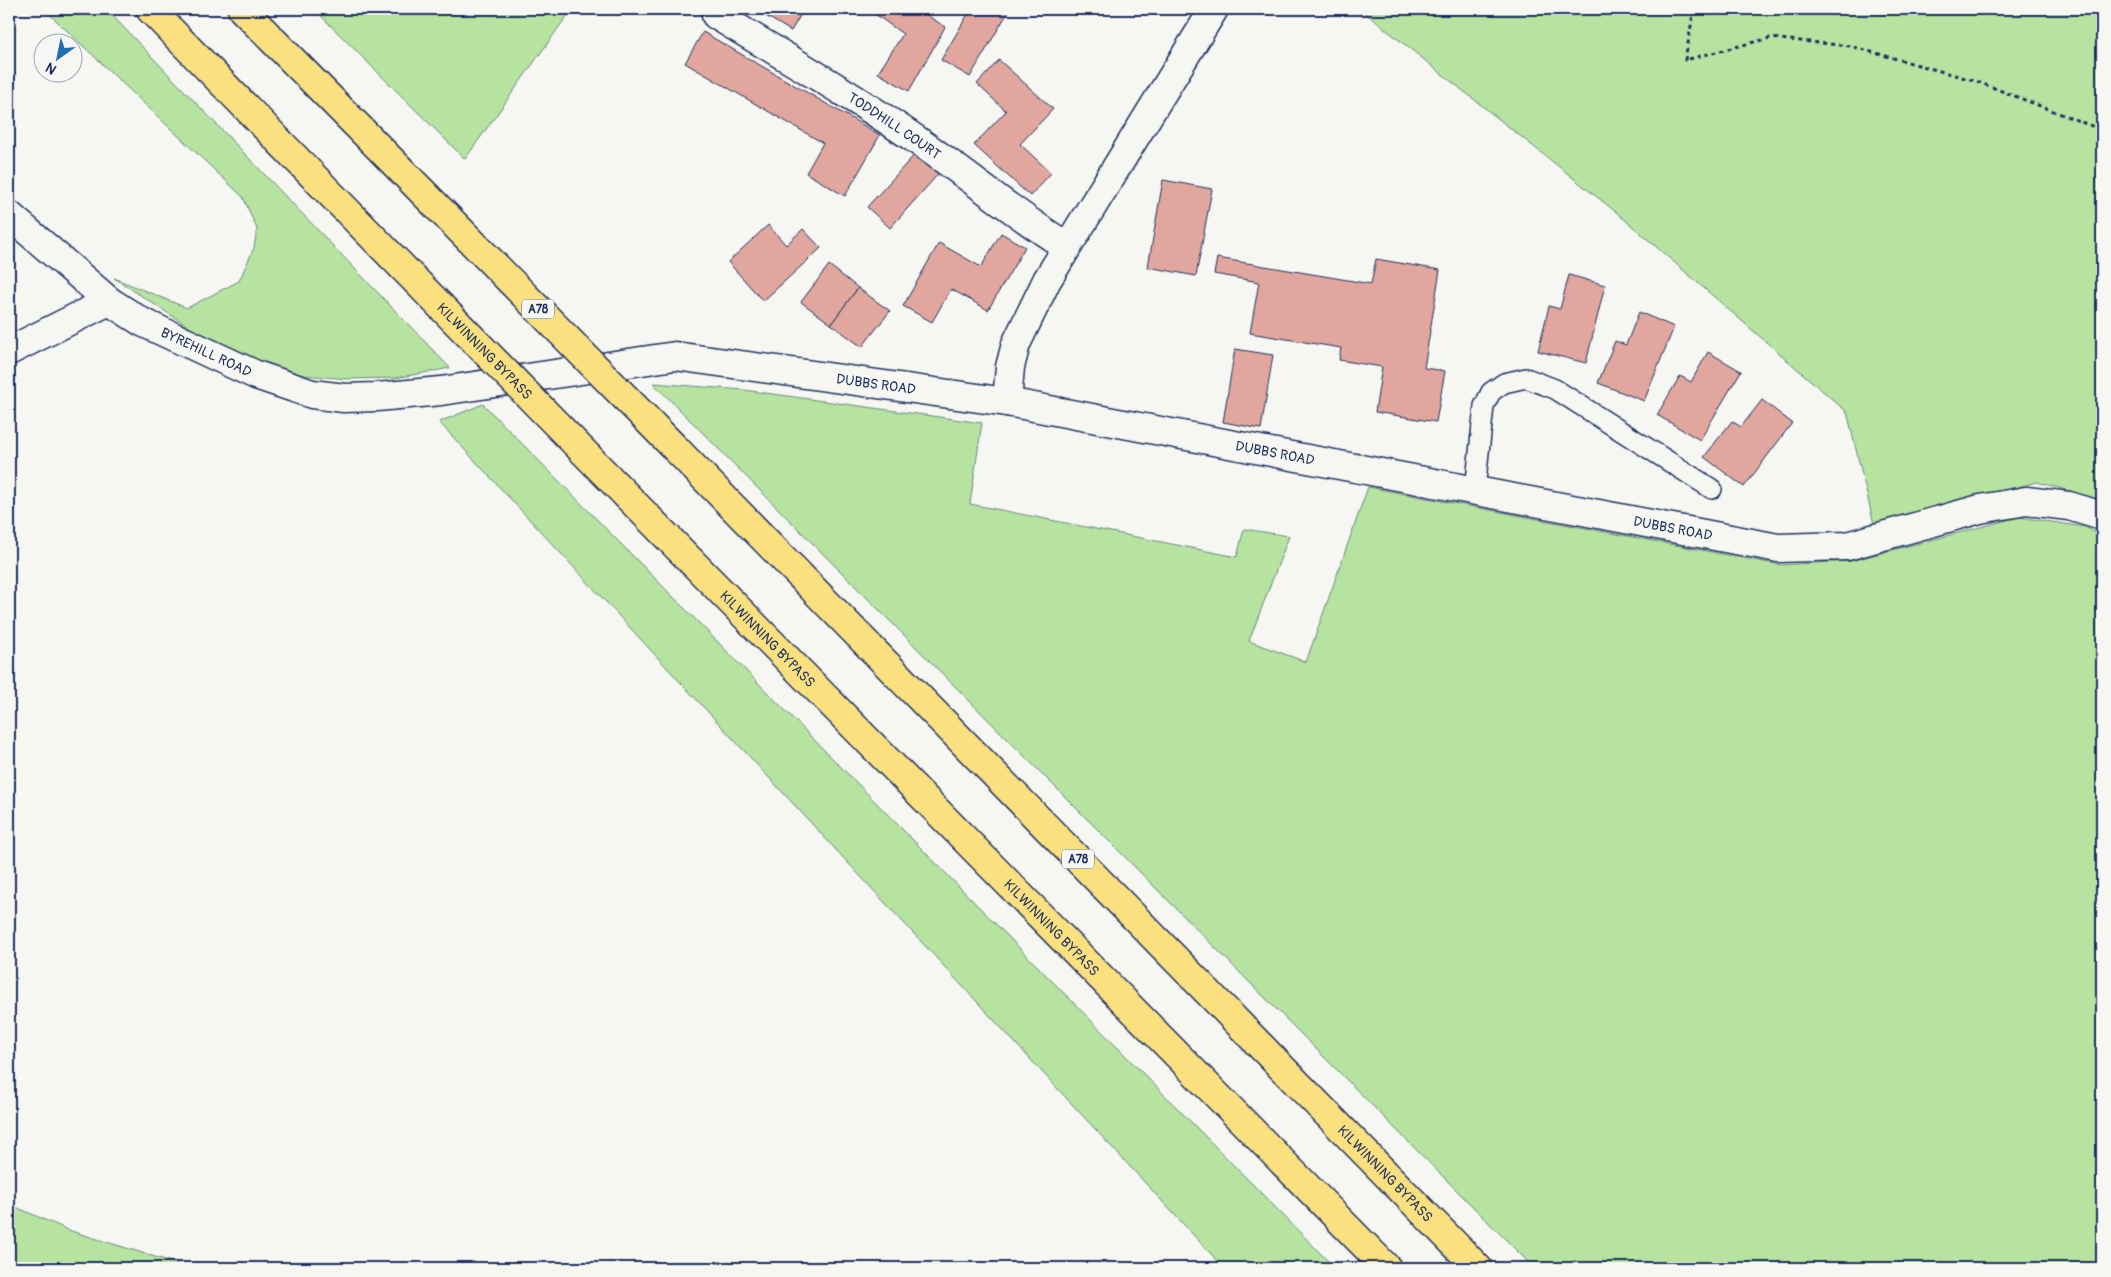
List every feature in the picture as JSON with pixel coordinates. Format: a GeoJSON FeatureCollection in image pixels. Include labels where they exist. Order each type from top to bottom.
{"type":"FeatureCollection","features":[{"type":"Feature","properties":{"kind":"highway","name":"KILWINNING BYPASS"},"geometry":{"type":"LineString","coordinates":[[150,9],[1387,1268]]}},
{"type":"Feature","properties":{"kind":"highway","name":"KILWINNING BYPASS"},"geometry":{"type":"LineString","coordinates":[[242,9],[1478,1268]]}},
{"type":"Feature","properties":{"kind":"street"},"geometry":{"type":"LineString","coordinates":[[1007,402],[1010,367],[1016,344],[1042,289],[1066,246],[1214,9]]}},
{"type":"Feature","properties":{"kind":"street","name":"TODDHILL COURT"},"geometry":{"type":"LineString","coordinates":[[716,15],[870,109],[970,177],[1031,225],[1066,246]]}},
{"type":"Feature","properties":{"kind":"street","name":"BYREHILL ROAD"},"geometry":{"type":"LineString","coordinates":[[9,215],[109,301],[142,322],[177,340],[256,375],[312,394],[344,398],[441,391]]}},
{"type":"Feature","properties":{"kind":"street"},"geometry":{"type":"LineString","coordinates":[[9,350],[109,301]]}},
{"type":"Feature","properties":{"kind":"street","name":"DUBBS ROAD"},"geometry":{"type":"LineString","coordinates":[[441,391],[675,356],[1007,402],[1778,548],[1847,546],[1980,509],[2026,501],[2070,506],[2102,516]]}},
{"type":"Feature","properties":{"kind":"lane"},"geometry":{"type":"LineString","coordinates":[[1475,490],[1484,406],[1491,392],[1504,383],[1526,378],[1555,389],[1712,489]]}},
{"type":"Feature","properties":{"kind":"path"},"geometry":{"type":"LineString","coordinates":[[1694,9],[1686,60],[1770,38],[1850,46],[1976,81],[2102,130]]}},
{"type":"Feature","properties":{"kind":"green space"},"geometry":{"type":"Polygon","coordinates":[[[44,9],[106,9],[450,368],[396,378],[347,379],[283,373],[203,336],[114,278],[187,308],[239,281],[254,248],[257,229],[243,197],[82,45],[82,32],[68,32],[44,9]]]}},
{"type":"Feature","properties":{"kind":"green space"},"geometry":{"type":"Polygon","coordinates":[[[314,9],[572,9],[465,159],[314,9]]]}},
{"type":"Feature","properties":{"kind":"green space"},"geometry":{"type":"Polygon","coordinates":[[[1360,9],[2102,9],[2102,500],[2037,482],[1874,524],[1847,412],[1616,212],[1360,9]]]}},
{"type":"Feature","properties":{"kind":"green space"},"geometry":{"type":"Polygon","coordinates":[[[653,383],[744,390],[982,423],[970,504],[1237,557],[1244,529],[1289,536],[1249,641],[1306,662],[1368,487],[1780,565],[1851,561],[2019,517],[2085,527],[2102,536],[2102,1268],[1534,1268],[653,383]]]}},
{"type":"Feature","properties":{"kind":"green space"},"geometry":{"type":"Polygon","coordinates":[[[483,404],[1335,1268],[1224,1268],[439,422],[483,404]]]}},
{"type":"Feature","properties":{"kind":"green space"},"geometry":{"type":"Polygon","coordinates":[[[9,1204],[68,1230],[191,1268],[9,1268],[9,1204]]]}},
{"type":"Feature","properties":{"kind":"building"},"geometry":{"type":"Polygon","coordinates":[[[754,9],[804,9],[791,31],[754,9]]]}},
{"type":"Feature","properties":{"kind":"building"},"geometry":{"type":"Polygon","coordinates":[[[868,9],[918,9],[945,27],[909,91],[878,73],[903,34],[868,9]]]}},
{"type":"Feature","properties":{"kind":"building"},"geometry":{"type":"Polygon","coordinates":[[[971,9],[1002,9],[1008,12],[970,77],[941,60],[971,9]]]}},
{"type":"Feature","properties":{"kind":"building"},"geometry":{"type":"Polygon","coordinates":[[[703,32],[880,135],[845,196],[806,173],[823,143],[685,63],[703,32]]]}},
{"type":"Feature","properties":{"kind":"building"},"geometry":{"type":"Polygon","coordinates":[[[999,60],[1053,109],[1020,144],[1051,173],[1030,196],[974,145],[1006,111],[977,84],[999,60]]]}},
{"type":"Feature","properties":{"kind":"building"},"geometry":{"type":"Polygon","coordinates":[[[917,152],[939,173],[890,228],[867,207],[917,152]]]}},
{"type":"Feature","properties":{"kind":"building"},"geometry":{"type":"Polygon","coordinates":[[[1163,180],[1212,189],[1196,276],[1148,267],[1163,180]]]}},
{"type":"Feature","properties":{"kind":"building"},"geometry":{"type":"Polygon","coordinates":[[[768,225],[786,245],[803,229],[821,248],[763,301],[728,262],[768,225]]]}},
{"type":"Feature","properties":{"kind":"building"},"geometry":{"type":"Polygon","coordinates":[[[1001,233],[1025,247],[988,310],[951,289],[932,322],[903,306],[939,243],[981,267],[1001,233]]]}},
{"type":"Feature","properties":{"kind":"building"},"geometry":{"type":"Polygon","coordinates":[[[1217,258],[1371,284],[1376,259],[1440,270],[1424,368],[1445,371],[1436,422],[1375,412],[1382,367],[1339,360],[1341,348],[1250,333],[1259,282],[1214,274],[1217,258]]]}},
{"type":"Feature","properties":{"kind":"building"},"geometry":{"type":"Polygon","coordinates":[[[829,265],[858,288],[831,324],[801,302],[829,265]]]}},
{"type":"Feature","properties":{"kind":"building"},"geometry":{"type":"Polygon","coordinates":[[[1569,275],[1605,285],[1586,363],[1538,351],[1549,306],[1560,309],[1569,275]]]}},
{"type":"Feature","properties":{"kind":"building"},"geometry":{"type":"Polygon","coordinates":[[[858,288],[890,311],[862,347],[831,324],[858,288]]]}},
{"type":"Feature","properties":{"kind":"building"},"geometry":{"type":"Polygon","coordinates":[[[1639,312],[1674,327],[1644,401],[1598,383],[1615,341],[1626,345],[1639,312]]]}},
{"type":"Feature","properties":{"kind":"building"},"geometry":{"type":"Polygon","coordinates":[[[1235,349],[1273,355],[1261,429],[1223,422],[1235,349]]]}},
{"type":"Feature","properties":{"kind":"building"},"geometry":{"type":"Polygon","coordinates":[[[1708,352],[1741,371],[1700,440],[1657,415],[1680,376],[1691,382],[1708,352]]]}},
{"type":"Feature","properties":{"kind":"building"},"geometry":{"type":"Polygon","coordinates":[[[1762,400],[1792,423],[1744,487],[1704,457],[1732,421],[1741,427],[1762,400]]]}}]}
